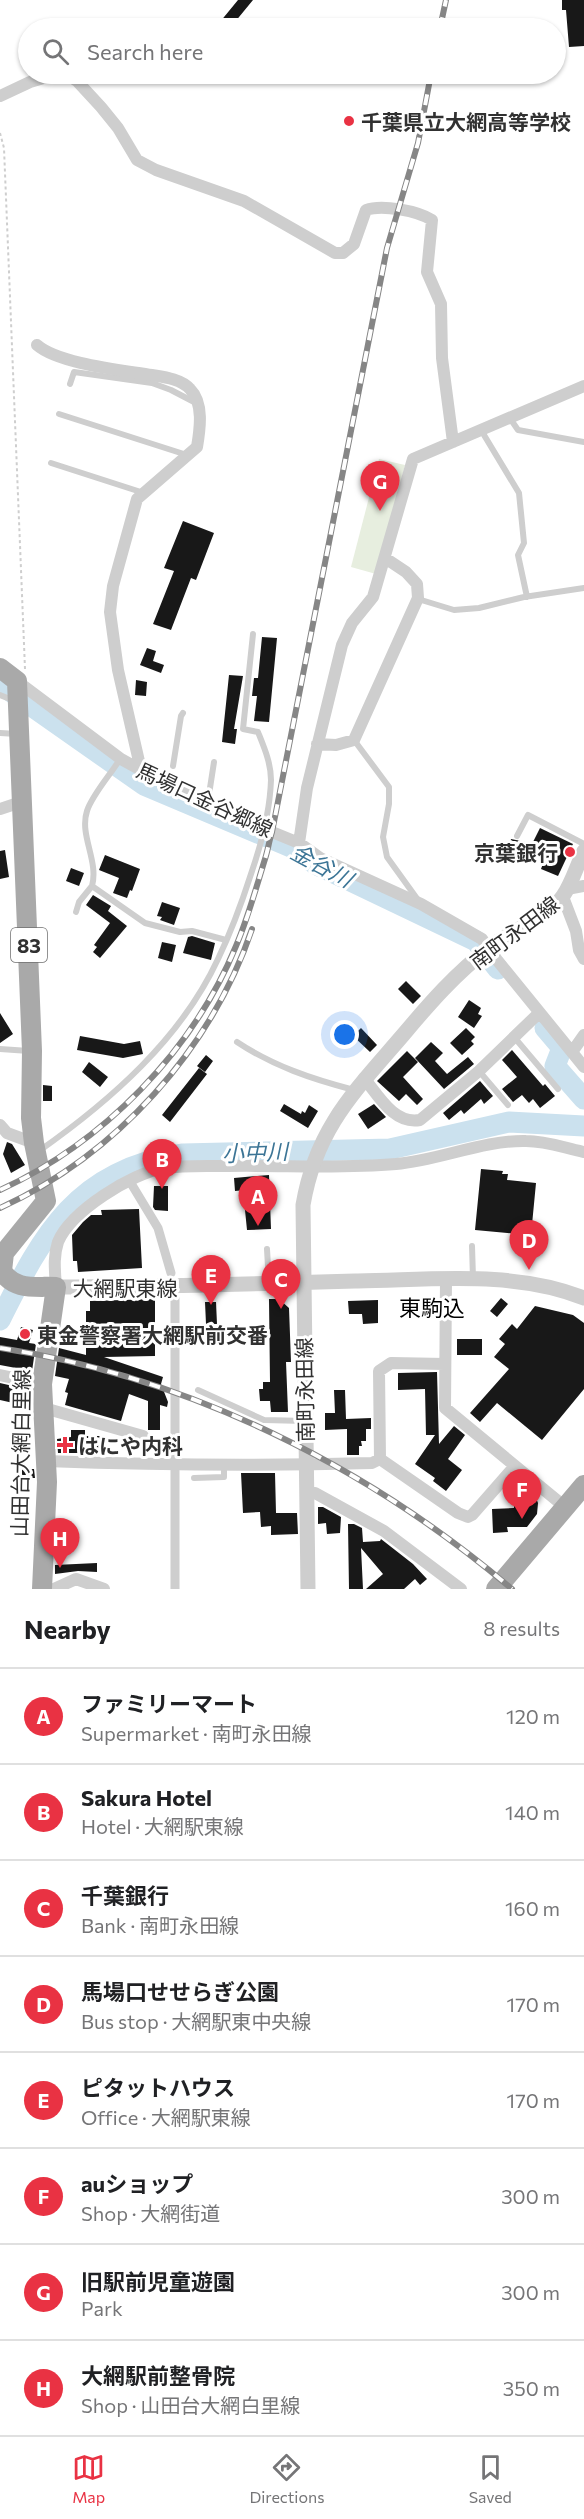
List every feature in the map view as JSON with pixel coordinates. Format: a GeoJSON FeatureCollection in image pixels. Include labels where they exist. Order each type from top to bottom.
{"type":"FeatureCollection","features":[{"type":"Feature","properties":{"kind":"main road"},"geometry":{"type":"LineString","coordinates":[[0,668],[17,681]]}},
{"type":"Feature","properties":{"kind":"main road","name":"83"},"geometry":{"type":"LineString","coordinates":[[17,681],[24,801],[32,1051],[31,1118],[45,1194],[44,1206]]}},
{"type":"Feature","properties":{"kind":"main road"},"geometry":{"type":"LineString","coordinates":[[44,1206],[4,1253],[3,1271],[20,1286],[56,1287]]}},
{"type":"Feature","properties":{"kind":"main road","name":"山田台大網白里線"},"geometry":{"type":"LineString","coordinates":[[42,1589],[46,1461],[42,1384],[56,1287]]}},
{"type":"Feature","properties":{"kind":"main road"},"geometry":{"type":"LineString","coordinates":[[496,1589],[584,1485]]}},
{"type":"Feature","properties":{"kind":"street"},"geometry":{"type":"LineString","coordinates":[[0,96],[26,84]]}},
{"type":"Feature","properties":{"kind":"street"},"geometry":{"type":"LineString","coordinates":[[80,84],[118,128],[137,160],[156,170],[244,201],[335,252],[344,253],[354,244],[366,210],[375,206],[423,214],[432,220],[427,272],[441,304],[442,358],[453,442]]}},
{"type":"Feature","properties":{"kind":"street"},"geometry":{"type":"LineString","coordinates":[[37,345],[68,359],[174,379],[190,389],[198,404],[200,426],[197,447],[137,499],[113,586],[110,612],[118,670],[141,770]]}},
{"type":"Feature","properties":{"kind":"street"},"geometry":{"type":"LineString","coordinates":[[299,843],[307,788],[342,645],[352,623],[373,597],[413,459],[584,386]]}},
{"type":"Feature","properties":{"kind":"street"},"geometry":{"type":"LineString","coordinates":[[317,744],[336,745],[354,740],[418,598],[417,584],[406,572],[385,558]]}},
{"type":"Feature","properties":{"kind":"street","name":"馬場口金谷郷線"},"geometry":{"type":"LineString","coordinates":[[17,681],[121,759],[264,829],[299,843],[320,858],[421,904],[483,939],[539,1013],[584,1067]]}},
{"type":"Feature","properties":{"kind":"street"},"geometry":{"type":"LineString","coordinates":[[0,809],[24,801]]}},
{"type":"Feature","properties":{"kind":"street","name":"南町永田線"},"geometry":{"type":"LineString","coordinates":[[308,1589],[302,1283],[303,1205],[317,1157],[340,1108],[359,1084],[437,995],[489,948],[550,910],[565,893],[584,851]]}},
{"type":"Feature","properties":{"kind":"street"},"geometry":{"type":"LineString","coordinates":[[584,886],[565,893],[579,950],[584,959]]}},
{"type":"Feature","properties":{"kind":"street"},"geometry":{"type":"LineString","coordinates":[[359,1084],[399,1118],[413,1122],[426,1116],[479,1071],[539,1013]]}},
{"type":"Feature","properties":{"kind":"street"},"geometry":{"type":"LineString","coordinates":[[572,1052],[584,1035]]}},
{"type":"Feature","properties":{"kind":"street"},"geometry":{"type":"LineString","coordinates":[[0,1125],[7,1133],[35,1148]]}},
{"type":"Feature","properties":{"kind":"street"},"geometry":{"type":"LineString","coordinates":[[56,1287],[54,1257],[63,1232],[96,1202],[129,1180],[164,1168],[289,1165],[317,1157],[396,1164],[524,1140],[551,1142],[584,1152]]}},
{"type":"Feature","properties":{"kind":"street"},"geometry":{"type":"LineString","coordinates":[[129,1180],[158,1228],[171,1273]]}},
{"type":"Feature","properties":{"kind":"street"},"geometry":{"type":"LineString","coordinates":[[446,1280],[445,1408],[514,1467],[565,1506]]}},
{"type":"Feature","properties":{"kind":"street","name":"大網駅東線"},"geometry":{"type":"LineString","coordinates":[[56,1287],[473,1280],[513,1281],[561,1289],[584,1298]]}},
{"type":"Feature","properties":{"kind":"street"},"geometry":{"type":"LineString","coordinates":[[175,1296],[175,1589]]}},
{"type":"Feature","properties":{"kind":"street"},"geometry":{"type":"LineString","coordinates":[[380,1459],[379,1371],[391,1363],[445,1364]]}},
{"type":"Feature","properties":{"kind":"street"},"geometry":{"type":"LineString","coordinates":[[0,1375],[42,1384]]}},
{"type":"Feature","properties":{"kind":"street"},"geometry":{"type":"LineString","coordinates":[[44,1408],[143,1436]]}},
{"type":"Feature","properties":{"kind":"street"},"geometry":{"type":"LineString","coordinates":[[46,1461],[305,1465],[372,1463],[380,1459]]}},
{"type":"Feature","properties":{"kind":"street"},"geometry":{"type":"LineString","coordinates":[[380,1459],[458,1513],[468,1517],[514,1467]]}},
{"type":"Feature","properties":{"kind":"street"},"geometry":{"type":"LineString","coordinates":[[306,1493],[315,1493],[384,1532],[461,1589]]}},
{"type":"Feature","properties":{"kind":"street"},"geometry":{"type":"LineString","coordinates":[[54,1589],[76,1579],[104,1589]]}},
{"type":"Feature","properties":{"kind":"lane"},"geometry":{"type":"LineString","coordinates":[[70,384],[74,372],[152,383],[198,404]]}},
{"type":"Feature","properties":{"kind":"lane"},"geometry":{"type":"LineString","coordinates":[[59,414],[188,455]]}},
{"type":"Feature","properties":{"kind":"lane"},"geometry":{"type":"LineString","coordinates":[[509,417],[518,430],[584,442]]}},
{"type":"Feature","properties":{"kind":"lane"},"geometry":{"type":"LineString","coordinates":[[481,430],[519,493],[524,543],[518,555],[527,597]]}},
{"type":"Feature","properties":{"kind":"lane"},"geometry":{"type":"LineString","coordinates":[[51,463],[144,493]]}},
{"type":"Feature","properties":{"kind":"lane"},"geometry":{"type":"LineString","coordinates":[[418,598],[454,610],[479,608],[527,597],[584,588]]}},
{"type":"Feature","properties":{"kind":"lane"},"geometry":{"type":"LineString","coordinates":[[35,1148],[109,1098],[148,1060],[201,989],[218,960],[241,903],[264,829],[271,779],[266,752],[258,732],[243,729],[253,634]]}},
{"type":"Feature","properties":{"kind":"lane"},"geometry":{"type":"LineString","coordinates":[[0,694],[19,702]]}},
{"type":"Feature","properties":{"kind":"lane"},"geometry":{"type":"LineString","coordinates":[[173,766],[183,713]]}},
{"type":"Feature","properties":{"kind":"lane"},"geometry":{"type":"LineString","coordinates":[[0,733],[20,735]]}},
{"type":"Feature","properties":{"kind":"lane"},"geometry":{"type":"LineString","coordinates":[[354,740],[389,787],[383,837],[387,857],[421,904]]}},
{"type":"Feature","properties":{"kind":"lane"},"geometry":{"type":"LineString","coordinates":[[76,912],[79,902],[92,886],[94,877],[87,828],[87,810],[121,759]]}},
{"type":"Feature","properties":{"kind":"lane"},"geometry":{"type":"LineString","coordinates":[[207,801],[214,762]]}},
{"type":"Feature","properties":{"kind":"lane"},"geometry":{"type":"LineString","coordinates":[[517,836],[528,815],[584,844]]}},
{"type":"Feature","properties":{"kind":"lane"},"geometry":{"type":"LineString","coordinates":[[92,886],[146,924],[180,932],[192,931],[226,940]]}},
{"type":"Feature","properties":{"kind":"lane"},"geometry":{"type":"LineString","coordinates":[[514,1037],[558,1089]]}},
{"type":"Feature","properties":{"kind":"lane"},"geometry":{"type":"LineString","coordinates":[[237,1042],[259,1057],[281,1067],[359,1084]]}},
{"type":"Feature","properties":{"kind":"lane"},"geometry":{"type":"LineString","coordinates":[[0,1049],[32,1051]]}},
{"type":"Feature","properties":{"kind":"lane"},"geometry":{"type":"LineString","coordinates":[[479,1071],[508,1105]]}},
{"type":"Feature","properties":{"kind":"lane"},"geometry":{"type":"LineString","coordinates":[[12,1231],[44,1206]]}},
{"type":"Feature","properties":{"kind":"lane"},"geometry":{"type":"LineString","coordinates":[[472,1246],[473,1280]]}},
{"type":"Feature","properties":{"kind":"lane"},"geometry":{"type":"LineString","coordinates":[[267,1249],[269,1284]]}},
{"type":"Feature","properties":{"kind":"lane"},"geometry":{"type":"LineString","coordinates":[[198,1390],[264,1420],[304,1421]]}},
{"type":"Feature","properties":{"kind":"lane"},"geometry":{"type":"LineString","coordinates":[[194,1478],[224,1477],[224,1464]]}},
{"type":"Feature","properties":{"kind":"path"},"geometry":{"type":"LineString","coordinates":[[0,133],[4,160],[25,670],[17,681]]}},
{"type":"Feature","properties":{"kind":"green space"},"geometry":{"type":"Polygon","coordinates":[[[379,459],[405,465],[376,574],[351,567],[379,459]]]}},
{"type":"Feature","properties":{"kind":"building"},"geometry":{"type":"Polygon","coordinates":[[[238,0],[253,0],[238,18],[223,18],[238,0]]]}},
{"type":"Feature","properties":{"kind":"building"},"geometry":{"type":"Polygon","coordinates":[[[562,0],[584,0],[584,46],[569,47],[566,10],[562,10],[562,0]]]}},
{"type":"Feature","properties":{"kind":"building"},"geometry":{"type":"Polygon","coordinates":[[[183,521],[214,533],[196,580],[191,578],[171,630],[153,624],[174,571],[164,568],[183,521]]]}},
{"type":"Feature","properties":{"kind":"building"},"geometry":{"type":"Polygon","coordinates":[[[262,637],[277,638],[269,722],[254,721],[257,696],[252,696],[254,678],[258,678],[262,637]]]}},
{"type":"Feature","properties":{"kind":"building"},"geometry":{"type":"Polygon","coordinates":[[[147,648],[156,651],[153,661],[164,665],[161,673],[140,665],[147,648]]]}},
{"type":"Feature","properties":{"kind":"building"},"geometry":{"type":"Polygon","coordinates":[[[229,675],[243,676],[234,729],[237,729],[235,744],[222,742],[229,675]]]}},
{"type":"Feature","properties":{"kind":"building"},"geometry":{"type":"Polygon","coordinates":[[[136,680],[147,682],[146,696],[135,695],[136,680]]]}},
{"type":"Feature","properties":{"kind":"building"},"geometry":{"type":"Polygon","coordinates":[[[540,828],[573,844],[558,876],[541,869],[545,858],[529,850],[540,828]]]}},
{"type":"Feature","properties":{"kind":"building"},"geometry":{"type":"Polygon","coordinates":[[[511,839],[526,842],[524,852],[509,848],[511,839]]]}},
{"type":"Feature","properties":{"kind":"building"},"geometry":{"type":"Polygon","coordinates":[[[5,850],[9,877],[0,879],[0,851],[5,850]]]}},
{"type":"Feature","properties":{"kind":"building"},"geometry":{"type":"Polygon","coordinates":[[[105,855],[140,869],[127,898],[113,893],[119,878],[99,870],[105,855]]]}},
{"type":"Feature","properties":{"kind":"building"},"geometry":{"type":"Polygon","coordinates":[[[71,868],[84,873],[79,886],[66,881],[71,868]]]}},
{"type":"Feature","properties":{"kind":"building"},"geometry":{"type":"Polygon","coordinates":[[[93,895],[111,906],[108,911],[127,926],[100,958],[93,952],[97,947],[94,945],[110,923],[86,905],[93,895]]]}},
{"type":"Feature","properties":{"kind":"building"},"geometry":{"type":"Polygon","coordinates":[[[162,902],[180,908],[174,925],[160,920],[162,917],[157,916],[162,902]]]}},
{"type":"Feature","properties":{"kind":"building"},"geometry":{"type":"Polygon","coordinates":[[[192,936],[215,943],[211,960],[183,953],[188,937],[192,936]]]}},
{"type":"Feature","properties":{"kind":"building"},"geometry":{"type":"Polygon","coordinates":[[[162,942],[176,945],[172,962],[158,958],[162,942]]]}},
{"type":"Feature","properties":{"kind":"building"},"geometry":{"type":"Polygon","coordinates":[[[406,981],[421,996],[413,1004],[398,989],[406,981]]]}},
{"type":"Feature","properties":{"kind":"building"},"geometry":{"type":"Polygon","coordinates":[[[469,1000],[481,1008],[478,1014],[482,1016],[474,1028],[458,1017],[469,1000]]]}},
{"type":"Feature","properties":{"kind":"building"},"geometry":{"type":"Polygon","coordinates":[[[0,1013],[13,1034],[0,1043],[0,1013]]]}},
{"type":"Feature","properties":{"kind":"building"},"geometry":{"type":"Polygon","coordinates":[[[361,1028],[377,1045],[370,1052],[353,1036],[361,1028]]]}},
{"type":"Feature","properties":{"kind":"building"},"geometry":{"type":"Polygon","coordinates":[[[466,1028],[475,1037],[471,1041],[474,1044],[462,1055],[450,1043],[466,1028]]]}},
{"type":"Feature","properties":{"kind":"building"},"geometry":{"type":"Polygon","coordinates":[[[80,1036],[124,1044],[140,1041],[143,1054],[123,1058],[77,1050],[80,1036]]]}},
{"type":"Feature","properties":{"kind":"building"},"geometry":{"type":"Polygon","coordinates":[[[431,1042],[443,1053],[435,1061],[447,1074],[468,1057],[474,1064],[444,1089],[415,1058],[431,1042]]]}},
{"type":"Feature","properties":{"kind":"building"},"geometry":{"type":"Polygon","coordinates":[[[512,1050],[543,1086],[545,1084],[555,1096],[540,1108],[533,1099],[529,1103],[522,1095],[513,1102],[502,1089],[517,1077],[502,1060],[512,1050]]]}},
{"type":"Feature","properties":{"kind":"building"},"geometry":{"type":"Polygon","coordinates":[[[407,1051],[418,1062],[403,1077],[423,1099],[417,1105],[406,1094],[399,1101],[377,1081],[407,1051]]]}},
{"type":"Feature","properties":{"kind":"building"},"geometry":{"type":"Polygon","coordinates":[[[206,1055],[213,1061],[205,1072],[197,1066],[206,1055]]]}},
{"type":"Feature","properties":{"kind":"building"},"geometry":{"type":"Polygon","coordinates":[[[89,1062],[108,1077],[100,1087],[82,1072],[89,1062]]]}},
{"type":"Feature","properties":{"kind":"building"},"geometry":{"type":"Polygon","coordinates":[[[199,1068],[207,1074],[170,1122],[162,1115],[199,1068]]]}},
{"type":"Feature","properties":{"kind":"building"},"geometry":{"type":"Polygon","coordinates":[[[480,1081],[493,1096],[484,1104],[481,1099],[464,1114],[461,1110],[449,1120],[443,1113],[480,1081]]]}},
{"type":"Feature","properties":{"kind":"building"},"geometry":{"type":"Polygon","coordinates":[[[43,1085],[52,1086],[52,1101],[43,1101],[43,1085]]]}},
{"type":"Feature","properties":{"kind":"building"},"geometry":{"type":"Polygon","coordinates":[[[284,1104],[301,1114],[302,1111],[305,1113],[309,1105],[318,1111],[308,1128],[280,1111],[284,1104]]]}},
{"type":"Feature","properties":{"kind":"building"},"geometry":{"type":"Polygon","coordinates":[[[374,1104],[386,1117],[368,1129],[358,1114],[374,1104]]]}},
{"type":"Feature","properties":{"kind":"building"},"geometry":{"type":"Polygon","coordinates":[[[7,1142],[12,1144],[25,1165],[11,1173],[3,1154],[7,1142]]]}},
{"type":"Feature","properties":{"kind":"building"},"geometry":{"type":"Polygon","coordinates":[[[481,1169],[503,1171],[502,1174],[508,1174],[507,1180],[536,1183],[531,1235],[475,1230],[481,1169]]]}},
{"type":"Feature","properties":{"kind":"building"},"geometry":{"type":"Polygon","coordinates":[[[269,1175],[271,1229],[247,1230],[245,1210],[258,1209],[256,1189],[235,1191],[234,1178],[269,1175]]]}},
{"type":"Feature","properties":{"kind":"building"},"geometry":{"type":"Polygon","coordinates":[[[154,1186],[168,1186],[168,1211],[155,1210],[153,1207],[154,1186]]]}},
{"type":"Feature","properties":{"kind":"building"},"geometry":{"type":"Polygon","coordinates":[[[139,1209],[142,1268],[78,1272],[77,1261],[73,1261],[72,1235],[83,1222],[91,1215],[102,1215],[101,1210],[139,1209]]]}},
{"type":"Feature","properties":{"kind":"building"},"geometry":{"type":"Polygon","coordinates":[[[501,1298],[508,1304],[497,1317],[490,1311],[501,1298]]]}},
{"type":"Feature","properties":{"kind":"building"},"geometry":{"type":"Polygon","coordinates":[[[155,1299],[155,1356],[104,1357],[163,1377],[161,1384],[168,1402],[167,1407],[160,1405],[160,1430],[148,1430],[148,1401],[129,1394],[121,1421],[65,1405],[68,1393],[65,1392],[69,1379],[55,1376],[59,1348],[86,1355],[86,1311],[90,1311],[90,1301],[155,1299]]]}},
{"type":"Feature","properties":{"kind":"building"},"geometry":{"type":"Polygon","coordinates":[[[269,1299],[279,1299],[289,1308],[291,1362],[286,1362],[288,1412],[271,1412],[270,1401],[260,1401],[259,1389],[263,1389],[263,1382],[270,1382],[269,1299]]]}},
{"type":"Feature","properties":{"kind":"building"},"geometry":{"type":"Polygon","coordinates":[[[378,1300],[378,1323],[363,1324],[362,1314],[349,1314],[348,1301],[378,1300]]]}},
{"type":"Feature","properties":{"kind":"building"},"geometry":{"type":"Polygon","coordinates":[[[205,1302],[216,1302],[217,1324],[206,1324],[205,1302]]]}},
{"type":"Feature","properties":{"kind":"building"},"geometry":{"type":"Polygon","coordinates":[[[535,1306],[573,1315],[584,1323],[584,1389],[542,1440],[497,1403],[480,1422],[470,1413],[509,1369],[494,1357],[505,1344],[499,1339],[512,1324],[517,1329],[535,1306]]]}},
{"type":"Feature","properties":{"kind":"building"},"geometry":{"type":"Polygon","coordinates":[[[21,1327],[33,1330],[29,1343],[36,1344],[32,1371],[0,1365],[0,1337],[17,1340],[21,1327]]]}},
{"type":"Feature","properties":{"kind":"building"},"geometry":{"type":"Polygon","coordinates":[[[457,1339],[482,1339],[482,1355],[457,1355],[457,1339]]]}},
{"type":"Feature","properties":{"kind":"building"},"geometry":{"type":"Polygon","coordinates":[[[437,1372],[439,1444],[454,1426],[465,1435],[448,1459],[462,1470],[446,1491],[433,1481],[435,1478],[415,1464],[435,1435],[426,1435],[425,1389],[398,1390],[398,1373],[437,1372]]]}},
{"type":"Feature","properties":{"kind":"building"},"geometry":{"type":"Polygon","coordinates":[[[0,1383],[30,1390],[31,1407],[0,1400],[0,1383]]]}},
{"type":"Feature","properties":{"kind":"building"},"geometry":{"type":"Polygon","coordinates":[[[334,1390],[345,1390],[346,1419],[371,1418],[371,1429],[366,1429],[366,1441],[361,1441],[359,1455],[347,1455],[347,1429],[325,1430],[325,1413],[335,1413],[334,1390]]]}},
{"type":"Feature","properties":{"kind":"building"},"geometry":{"type":"Polygon","coordinates":[[[71,1430],[85,1430],[85,1436],[103,1436],[103,1453],[58,1453],[57,1439],[71,1437],[71,1430]]]}},
{"type":"Feature","properties":{"kind":"building"},"geometry":{"type":"Polygon","coordinates":[[[22,1469],[34,1469],[35,1478],[22,1478],[22,1469]]]}},
{"type":"Feature","properties":{"kind":"building"},"geometry":{"type":"Polygon","coordinates":[[[241,1473],[275,1473],[276,1513],[297,1513],[298,1534],[271,1535],[271,1526],[261,1527],[260,1512],[243,1513],[241,1473]]]}},
{"type":"Feature","properties":{"kind":"building"},"geometry":{"type":"Polygon","coordinates":[[[514,1488],[527,1488],[536,1498],[537,1514],[527,1527],[507,1527],[508,1532],[493,1533],[492,1509],[514,1508],[514,1488]]]}},
{"type":"Feature","properties":{"kind":"building"},"geometry":{"type":"Polygon","coordinates":[[[318,1507],[323,1507],[341,1517],[340,1533],[327,1534],[326,1523],[318,1524],[318,1507]]]}},
{"type":"Feature","properties":{"kind":"building"},"geometry":{"type":"Polygon","coordinates":[[[348,1524],[362,1528],[363,1542],[380,1541],[381,1539],[413,1564],[427,1579],[420,1585],[415,1579],[404,1589],[366,1589],[383,1574],[361,1548],[363,1589],[349,1589],[348,1524]]]}},
{"type":"Feature","properties":{"kind":"building"},"geometry":{"type":"Polygon","coordinates":[[[97,1563],[97,1572],[78,1571],[55,1574],[55,1565],[97,1563]]]}},
{"type":"Feature","properties":{"kind":"waterway","name":"金谷川"},"geometry":{"type":"LineString","coordinates":[[0,684],[144,785],[291,847],[315,864],[476,941],[498,969]]}},
{"type":"Feature","properties":{"kind":"waterway","name":"金谷川"},"geometry":{"type":"LineString","coordinates":[[545,1028],[562,1048],[555,1066],[584,1099]]}},
{"type":"Feature","properties":{"kind":"waterway","name":"小中川"},"geometry":{"type":"LineString","coordinates":[[0,1320],[32,1259],[68,1210],[90,1190],[116,1174],[147,1162],[183,1154],[390,1149],[509,1122],[584,1126]]}},
{"type":"Feature","properties":{"kind":"railway"},"geometry":{"type":"LineString","coordinates":[[442,18],[446,0]]}},
{"type":"Feature","properties":{"kind":"railway"},"geometry":{"type":"LineString","coordinates":[[0,1190],[74,1147],[109,1120],[140,1090],[170,1057],[195,1022],[218,985],[236,946],[255,892],[272,832],[387,248],[418,143],[429,84]]}},
{"type":"Feature","properties":{"kind":"railway"},"geometry":{"type":"LineString","coordinates":[[0,1208],[42,1186],[83,1159],[120,1128],[154,1094],[185,1056],[212,1016],[234,974],[252,929]]}},
{"type":"Feature","properties":{"kind":"railway"},"geometry":{"type":"LineString","coordinates":[[0,1348],[70,1362],[139,1381],[207,1405],[272,1433],[336,1466],[397,1504],[456,1545],[512,1589]]}},
{"type":"Feature","properties":{"kind":"place","name":"千葉県立大網高等学校"},"geometry":{"type":"Point","coordinates":[349,121]}},
{"type":"Feature","properties":{"kind":"place","name":"旧駅前児童遊園"},"geometry":{"type":"Point","coordinates":[380,511]}},
{"type":"Feature","properties":{"kind":"place","name":"京葉銀行"},"geometry":{"type":"Point","coordinates":[570,852]}},
{"type":"Feature","properties":{"kind":"place","name":"Sakura Hotel"},"geometry":{"type":"Point","coordinates":[162,1189]}},
{"type":"Feature","properties":{"kind":"place","name":"ファミリーマート"},"geometry":{"type":"Point","coordinates":[258,1226]}},
{"type":"Feature","properties":{"kind":"place","name":"馬場口せせらぎ公園"},"geometry":{"type":"Point","coordinates":[529,1270]}},
{"type":"Feature","properties":{"kind":"place","name":"ピタットハウス"},"geometry":{"type":"Point","coordinates":[211,1305]}},
{"type":"Feature","properties":{"kind":"place","name":"千葉銀行"},"geometry":{"type":"Point","coordinates":[281,1309]}},
{"type":"Feature","properties":{"kind":"place","name":"東金警察署大網駅前交番"},"geometry":{"type":"Point","coordinates":[25,1334]}},
{"type":"Feature","properties":{"kind":"place","name":"はにや内科"},"geometry":{"type":"Point","coordinates":[65,1445]}},
{"type":"Feature","properties":{"kind":"place","name":"auショップ"},"geometry":{"type":"Point","coordinates":[522,1519]}},
{"type":"Feature","properties":{"kind":"place","name":"大網駅前整骨院"},"geometry":{"type":"Point","coordinates":[60,1568]}},
{"type":"Feature","properties":{"kind":"district","name":"東駒込"},"geometry":{"type":"Point","coordinates":[432,1307]}}]}
